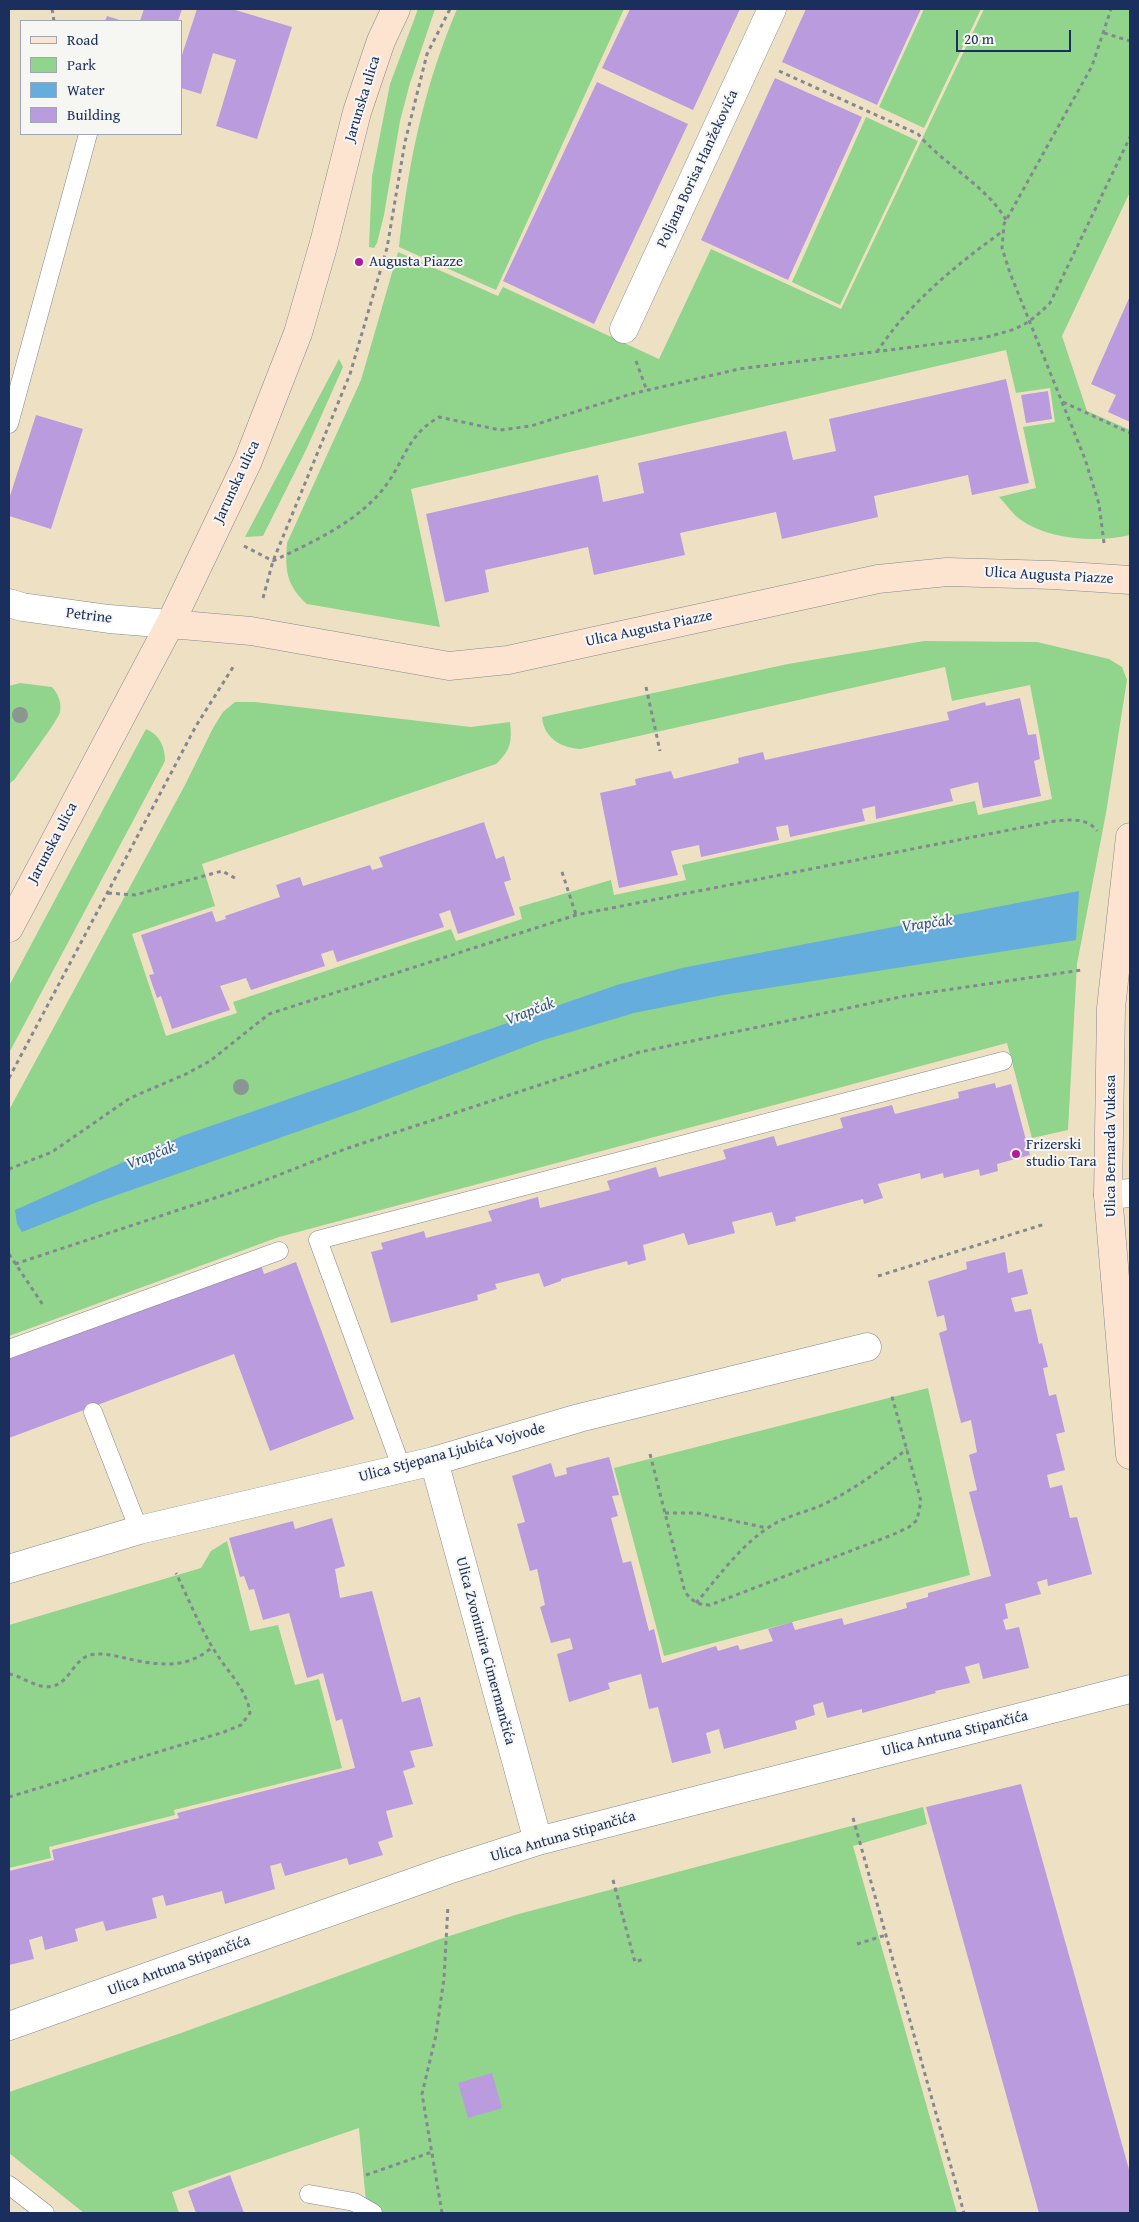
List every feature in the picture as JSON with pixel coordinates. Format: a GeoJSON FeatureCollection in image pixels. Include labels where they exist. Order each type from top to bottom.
{"type":"FeatureCollection","features":[{"type":"Feature","properties":{"kind":"street","name":"Jarunska ulica"},"geometry":{"type":"LineString","coordinates":[[9,928],[170,624],[248,461],[276,395],[298,333],[324,243],[357,112],[382,41],[396,9]]}},
{"type":"Feature","properties":{"kind":"street","name":"Poljana Borisa Hanžekovića"},"geometry":{"type":"LineString","coordinates":[[624,329],[772,9]]}},
{"type":"Feature","properties":{"kind":"street","name":"Ulica Augusta Piazze"},"geometry":{"type":"LineString","coordinates":[[170,624],[251,631],[449,666],[508,660],[878,579],[947,572],[1053,575],[1130,580]]}},
{"type":"Feature","properties":{"kind":"street","name":"Petrine"},"geometry":{"type":"LineString","coordinates":[[9,603],[22,607],[109,619],[170,624]]}},
{"type":"Feature","properties":{"kind":"street","name":"Ulica Bernarda Vukasa"},"geometry":{"type":"LineString","coordinates":[[1130,837],[1111,1008],[1130,1455]]}},
{"type":"Feature","properties":{"kind":"street","name":"Ulica Stjepana Ljubića Vojvode"},"geometry":{"type":"LineString","coordinates":[[9,1569],[139,1530],[434,1461],[579,1418],[867,1347]]}},
{"type":"Feature","properties":{"kind":"street","name":"Ulica Zvonimira Cimermančića"},"geometry":{"type":"LineString","coordinates":[[434,1461],[538,1841]]}},
{"type":"Feature","properties":{"kind":"street","name":"Ulica Antuna Stipančića"},"geometry":{"type":"LineString","coordinates":[[9,2026],[448,1870],[538,1841],[1130,1689]]}},
{"type":"Feature","properties":{"kind":"lane"},"geometry":{"type":"LineString","coordinates":[[9,424],[88,135]]}},
{"type":"Feature","properties":{"kind":"lane"},"geometry":{"type":"LineString","coordinates":[[402,1469],[318,1240],[1003,1061]]}},
{"type":"Feature","properties":{"kind":"lane"},"geometry":{"type":"LineString","coordinates":[[9,1349],[279,1251]]}},
{"type":"Feature","properties":{"kind":"lane"},"geometry":{"type":"LineString","coordinates":[[93,1412],[139,1530]]}},
{"type":"Feature","properties":{"kind":"lane"},"geometry":{"type":"LineString","coordinates":[[9,2185],[45,2213]]}},
{"type":"Feature","properties":{"kind":"lane"},"geometry":{"type":"LineString","coordinates":[[309,2194],[354,2202],[373,2213]]}},
{"type":"Feature","properties":{"kind":"path"},"geometry":{"type":"LineString","coordinates":[[261,606],[273,561],[350,374],[387,248],[405,142],[427,54],[450,9]]}},
{"type":"Feature","properties":{"kind":"path"},"geometry":{"type":"LineString","coordinates":[[1105,549],[1099,504],[1085,459],[1002,248],[1006,220],[1092,66],[1111,9]]}},
{"type":"Feature","properties":{"kind":"path"},"geometry":{"type":"LineString","coordinates":[[1104,34],[1130,41]]}},
{"type":"Feature","properties":{"kind":"path"},"geometry":{"type":"LineString","coordinates":[[749,58],[918,134],[932,150],[998,206],[1006,220]]}},
{"type":"Feature","properties":{"kind":"path"},"geometry":{"type":"LineString","coordinates":[[273,561],[327,535],[356,515],[379,494],[398,468],[410,442],[424,426],[439,417],[500,430],[523,427],[647,391],[739,369],[877,353],[984,338],[1012,331],[1030,322],[1050,303],[1130,136]]}},
{"type":"Feature","properties":{"kind":"path"},"geometry":{"type":"LineString","coordinates":[[877,353],[894,325],[926,294],[972,253],[1003,231]]}},
{"type":"Feature","properties":{"kind":"path"},"geometry":{"type":"LineString","coordinates":[[633,354],[647,391]]}},
{"type":"Feature","properties":{"kind":"path"},"geometry":{"type":"LineString","coordinates":[[1062,402],[1130,433]]}},
{"type":"Feature","properties":{"kind":"path"},"geometry":{"type":"LineString","coordinates":[[9,1078],[196,726],[234,665]]}},
{"type":"Feature","properties":{"kind":"path"},"geometry":{"type":"LineString","coordinates":[[646,687],[660,751]]}},
{"type":"Feature","properties":{"kind":"path"},"geometry":{"type":"LineString","coordinates":[[9,1169],[52,1152],[130,1098],[186,1074],[210,1061],[269,1014],[576,915],[1055,821],[1080,820],[1094,827],[1102,838]]}},
{"type":"Feature","properties":{"kind":"path"},"geometry":{"type":"LineString","coordinates":[[108,893],[135,895],[222,871],[235,878]]}},
{"type":"Feature","properties":{"kind":"path"},"geometry":{"type":"LineString","coordinates":[[562,872],[576,915]]}},
{"type":"Feature","properties":{"kind":"path"},"geometry":{"type":"LineString","coordinates":[[15,1264],[248,1187],[345,1149],[640,1052],[905,996],[1089,970]]}},
{"type":"Feature","properties":{"kind":"path"},"geometry":{"type":"LineString","coordinates":[[878,1276],[1045,1224]]}},
{"type":"Feature","properties":{"kind":"path"},"geometry":{"type":"LineString","coordinates":[[9,1254],[60,1330]]}},
{"type":"Feature","properties":{"kind":"path"},"geometry":{"type":"LineString","coordinates":[[650,1454],[685,1592],[696,1603],[710,1605],[909,1527],[917,1520],[921,1501],[891,1393]]}},
{"type":"Feature","properties":{"kind":"path"},"geometry":{"type":"LineString","coordinates":[[696,1603],[753,1539],[768,1528],[847,1492],[875,1474],[907,1449]]}},
{"type":"Feature","properties":{"kind":"path"},"geometry":{"type":"LineString","coordinates":[[665,1513],[697,1513],[768,1528]]}},
{"type":"Feature","properties":{"kind":"path"},"geometry":{"type":"LineString","coordinates":[[9,1797],[215,1735],[240,1725],[250,1713],[248,1701],[196,1617],[176,1573]]}},
{"type":"Feature","properties":{"kind":"path"},"geometry":{"type":"LineString","coordinates":[[9,1674],[40,1686],[52,1686],[63,1681],[77,1662],[90,1655],[104,1654],[143,1662],[177,1662],[193,1660],[213,1646]]}},
{"type":"Feature","properties":{"kind":"path"},"geometry":{"type":"LineString","coordinates":[[853,1818],[964,2213]]}},
{"type":"Feature","properties":{"kind":"path"},"geometry":{"type":"LineString","coordinates":[[442,2213],[422,2094],[436,2035],[444,1978],[448,1928],[448,1870]]}},
{"type":"Feature","properties":{"kind":"path"},"geometry":{"type":"LineString","coordinates":[[614,1880],[634,1962],[644,1959]]}},
{"type":"Feature","properties":{"kind":"path"},"geometry":{"type":"LineString","coordinates":[[857,1944],[886,1935]]}},
{"type":"Feature","properties":{"kind":"path"},"geometry":{"type":"LineString","coordinates":[[309,2194],[432,2152]]}},
{"type":"Feature","properties":{"kind":"green space"},"geometry":{"type":"Polygon","coordinates":[[[418,9],[435,9],[410,83],[400,121],[384,215],[374,248],[369,247],[372,176],[390,84],[418,9]]]}},
{"type":"Feature","properties":{"kind":"green space"},"geometry":{"type":"Polygon","coordinates":[[[457,9],[624,9],[496,290],[399,247],[407,186],[419,126],[435,67],[457,9]]]}},
{"type":"Feature","properties":{"kind":"green space"},"geometry":{"type":"Polygon","coordinates":[[[924,9],[981,9],[924,128],[879,107],[924,9]]]}},
{"type":"Feature","properties":{"kind":"green space"},"geometry":{"type":"Polygon","coordinates":[[[984,9],[1130,9],[1130,192],[1062,336],[1087,411],[1130,430],[1130,535],[1089,539],[1059,536],[1045,532],[1032,527],[1018,518],[999,497],[1036,488],[1023,427],[1055,422],[1050,388],[1016,393],[1006,350],[411,489],[440,627],[307,604],[300,597],[288,576],[286,561],[287,543],[361,380],[398,252],[498,296],[503,287],[659,359],[711,249],[841,309],[984,9]]]}},
{"type":"Feature","properties":{"kind":"green space"},"geometry":{"type":"Polygon","coordinates":[[[866,117],[918,141],[840,305],[792,282],[866,117]]]}},
{"type":"Feature","properties":{"kind":"green space"},"geometry":{"type":"Polygon","coordinates":[[[339,359],[343,367],[306,450],[263,536],[245,537],[339,359]]]}},
{"type":"Feature","properties":{"kind":"green space"},"geometry":{"type":"Polygon","coordinates":[[[924,641],[1037,642],[1109,659],[1122,667],[1127,680],[1106,813],[1077,964],[1068,1130],[1032,1138],[1007,1043],[279,1237],[9,1336],[9,1110],[185,785],[213,728],[223,712],[235,702],[255,702],[471,727],[510,722],[511,735],[508,750],[496,764],[202,864],[215,906],[132,934],[166,1036],[237,1013],[233,1002],[451,929],[456,941],[522,919],[519,907],[611,880],[614,895],[686,880],[682,865],[975,801],[978,815],[1052,799],[1030,685],[952,701],[945,667],[581,749],[567,747],[555,741],[550,737],[543,725],[542,717],[788,664],[924,641]]]}},
{"type":"Feature","properties":{"kind":"green space"},"geometry":{"type":"Polygon","coordinates":[[[20,683],[52,687],[59,698],[60,712],[15,779],[9,784],[9,686],[20,683]]]}},
{"type":"Feature","properties":{"kind":"green space"},"geometry":{"type":"Polygon","coordinates":[[[146,729],[161,742],[165,761],[9,1053],[9,986],[146,729]]]}},
{"type":"Feature","properties":{"kind":"green space"},"geometry":{"type":"Polygon","coordinates":[[[928,1388],[970,1575],[664,1656],[614,1468],[928,1388]]]}},
{"type":"Feature","properties":{"kind":"green space"},"geometry":{"type":"Polygon","coordinates":[[[227,1541],[250,1631],[278,1625],[295,1685],[319,1679],[342,1768],[174,1810],[175,1815],[49,1847],[51,1858],[9,1868],[9,1625],[201,1568],[211,1551],[227,1541]]]}},
{"type":"Feature","properties":{"kind":"green space"},"geometry":{"type":"Polygon","coordinates":[[[923,1807],[927,1824],[853,1846],[957,2213],[367,2213],[359,2128],[172,2192],[179,2213],[84,2213],[9,2153],[9,2092],[181,2033],[440,1939],[515,1915],[923,1807]]]}},
{"type":"Feature","properties":{"kind":"water","name":"Vrapčak"},"geometry":{"type":"Polygon","coordinates":[[[1079,891],[1076,940],[723,995],[634,1013],[540,1041],[359,1110],[100,1201],[22,1232],[17,1224],[15,1210],[182,1136],[617,985],[682,968],[1079,891]]]}},
{"type":"Feature","properties":{"kind":"building"},"geometry":{"type":"Polygon","coordinates":[[[144,9],[182,9],[178,20],[140,20],[144,9]]]}},
{"type":"Feature","properties":{"kind":"building"},"geometry":{"type":"Polygon","coordinates":[[[197,9],[232,9],[292,27],[257,139],[216,126],[236,60],[213,53],[201,94],[182,88],[182,55],[197,9]]]}},
{"type":"Feature","properties":{"kind":"building"},"geometry":{"type":"Polygon","coordinates":[[[630,9],[740,9],[693,110],[602,68],[630,9]]]}},
{"type":"Feature","properties":{"kind":"building"},"geometry":{"type":"Polygon","coordinates":[[[806,9],[921,9],[877,105],[782,62],[806,9]]]}},
{"type":"Feature","properties":{"kind":"building"},"geometry":{"type":"Polygon","coordinates":[[[107,16],[120,20],[105,20],[107,16]]]}},
{"type":"Feature","properties":{"kind":"building"},"geometry":{"type":"Polygon","coordinates":[[[775,78],[862,117],[788,280],[701,240],[775,78]]]}},
{"type":"Feature","properties":{"kind":"building"},"geometry":{"type":"Polygon","coordinates":[[[597,82],[688,124],[594,324],[503,281],[597,82]]]}},
{"type":"Feature","properties":{"kind":"building"},"geometry":{"type":"Polygon","coordinates":[[[1130,296],[1130,422],[1108,412],[1116,395],[1091,384],[1130,296]]]}},
{"type":"Feature","properties":{"kind":"building"},"geometry":{"type":"Polygon","coordinates":[[[1006,379],[1029,483],[972,495],[968,475],[874,496],[878,517],[782,539],[776,512],[680,533],[685,555],[594,575],[588,547],[485,570],[489,592],[445,602],[426,514],[598,475],[603,502],[644,493],[638,463],[786,431],[793,460],[836,451],[829,419],[1006,379]]]}},
{"type":"Feature","properties":{"kind":"building"},"geometry":{"type":"Polygon","coordinates":[[[1048,391],[1052,419],[1026,423],[1021,395],[1048,391]]]}},
{"type":"Feature","properties":{"kind":"building"},"geometry":{"type":"Polygon","coordinates":[[[36,415],[83,429],[51,529],[9,516],[9,499],[36,415]]]}},
{"type":"Feature","properties":{"kind":"building"},"geometry":{"type":"Polygon","coordinates":[[[1020,698],[1028,735],[1036,734],[1040,759],[1034,761],[1041,796],[983,808],[978,782],[950,789],[953,801],[876,819],[875,806],[862,809],[865,821],[790,837],[788,825],[776,827],[779,840],[701,857],[699,845],[671,851],[678,875],[619,888],[600,793],[636,785],[635,779],[671,771],[674,779],[739,763],[738,758],[763,752],[765,760],[949,720],[947,712],[985,702],[986,706],[1020,698]]]}},
{"type":"Feature","properties":{"kind":"building"},"geometry":{"type":"Polygon","coordinates":[[[484,822],[496,859],[504,856],[511,880],[504,882],[515,915],[458,934],[450,910],[439,914],[444,927],[337,962],[333,950],[321,954],[325,966],[251,990],[246,978],[220,986],[230,1010],[172,1029],[161,996],[157,998],[149,975],[154,974],[141,935],[212,911],[216,922],[226,919],[225,916],[280,897],[276,885],[300,877],[303,886],[370,865],[372,870],[383,867],[379,857],[484,822]]]}},
{"type":"Feature","properties":{"kind":"building"},"geometry":{"type":"Polygon","coordinates":[[[995,1083],[996,1088],[1011,1084],[1030,1155],[997,1164],[998,1171],[980,1176],[979,1169],[944,1178],[943,1173],[921,1179],[920,1173],[878,1184],[883,1198],[864,1204],[863,1199],[795,1217],[796,1221],[776,1226],[772,1212],[732,1222],[735,1233],[688,1245],[684,1233],[643,1245],[646,1260],[628,1265],[627,1261],[561,1279],[561,1281],[544,1287],[539,1273],[495,1284],[497,1289],[477,1295],[478,1300],[391,1323],[371,1252],[383,1249],[381,1243],[424,1231],[426,1238],[492,1221],[488,1211],[538,1197],[540,1208],[610,1190],[607,1181],[656,1167],[659,1177],[726,1159],[723,1150],[774,1136],[777,1146],[843,1128],[840,1118],[892,1105],[895,1114],[959,1098],[958,1092],[995,1083]]]}},
{"type":"Feature","properties":{"kind":"building"},"geometry":{"type":"Polygon","coordinates":[[[1005,1252],[1008,1273],[1022,1269],[1028,1294],[1011,1298],[1015,1312],[1031,1309],[1039,1344],[1042,1343],[1048,1367],[1043,1368],[1049,1396],[1056,1394],[1065,1432],[1056,1434],[1065,1470],[1047,1475],[1050,1488],[1062,1485],[1070,1518],[1077,1517],[1092,1574],[1048,1586],[1047,1579],[1037,1582],[1041,1594],[1005,1604],[1008,1618],[1003,1620],[1006,1630],[1019,1627],[1029,1668],[983,1679],[979,1663],[965,1667],[970,1683],[935,1691],[936,1693],[862,1713],[862,1709],[827,1718],[823,1702],[813,1705],[815,1715],[795,1721],[797,1729],[724,1749],[719,1729],[706,1733],[711,1753],[672,1763],[658,1707],[649,1709],[641,1674],[608,1683],[610,1689],[569,1702],[557,1654],[573,1649],[570,1638],[551,1643],[540,1607],[545,1605],[537,1569],[530,1571],[517,1524],[525,1522],[512,1476],[551,1463],[555,1477],[567,1474],[566,1468],[609,1457],[619,1495],[612,1496],[618,1516],[611,1518],[623,1563],[631,1561],[649,1631],[654,1629],[662,1663],[716,1646],[718,1651],[738,1645],[740,1650],[773,1641],[768,1629],[792,1622],[795,1630],[842,1618],[844,1625],[907,1608],[906,1603],[928,1597],[928,1593],[991,1576],[969,1492],[977,1490],[969,1455],[977,1452],[971,1420],[961,1423],[939,1333],[947,1330],[944,1315],[937,1317],[928,1281],[967,1269],[966,1262],[1005,1252]]]}},
{"type":"Feature","properties":{"kind":"building"},"geometry":{"type":"Polygon","coordinates":[[[296,1262],[354,1419],[270,1451],[234,1354],[9,1438],[9,1359],[261,1265],[264,1274],[296,1262]]]}},
{"type":"Feature","properties":{"kind":"building"},"geometry":{"type":"Polygon","coordinates":[[[332,1518],[345,1566],[335,1569],[340,1598],[372,1591],[402,1702],[420,1697],[433,1746],[410,1751],[415,1767],[403,1771],[413,1804],[386,1811],[393,1837],[378,1842],[383,1855],[349,1865],[347,1858],[285,1876],[281,1863],[270,1866],[275,1889],[225,1904],[222,1891],[166,1906],[163,1895],[152,1898],[157,1918],[106,1931],[103,1921],[75,1929],[78,1941],[45,1950],[42,1936],[29,1940],[34,1959],[9,1965],[9,1871],[54,1860],[52,1850],[179,1818],[177,1813],[355,1768],[342,1719],[336,1721],[323,1673],[307,1678],[289,1613],[263,1620],[254,1589],[249,1590],[244,1576],[240,1577],[229,1538],[293,1521],[295,1529],[332,1518]]]}},
{"type":"Feature","properties":{"kind":"building"},"geometry":{"type":"Polygon","coordinates":[[[1021,1784],[1130,2173],[1130,2213],[1039,2213],[926,1807],[1021,1784]]]}},
{"type":"Feature","properties":{"kind":"building"},"geometry":{"type":"Polygon","coordinates":[[[492,2073],[502,2108],[468,2118],[458,2083],[492,2073]]]}},
{"type":"Feature","properties":{"kind":"building"},"geometry":{"type":"Polygon","coordinates":[[[230,2175],[244,2213],[196,2213],[188,2191],[230,2175]]]}},
{"type":"Feature","properties":{"kind":"place","name":"Augusta Piazze"},"geometry":{"type":"Point","coordinates":[359,262]}},
{"type":"Feature","properties":{"kind":"place","name":"Frizerski studio Tara"},"geometry":{"type":"Point","coordinates":[1016,1154]}}]}
